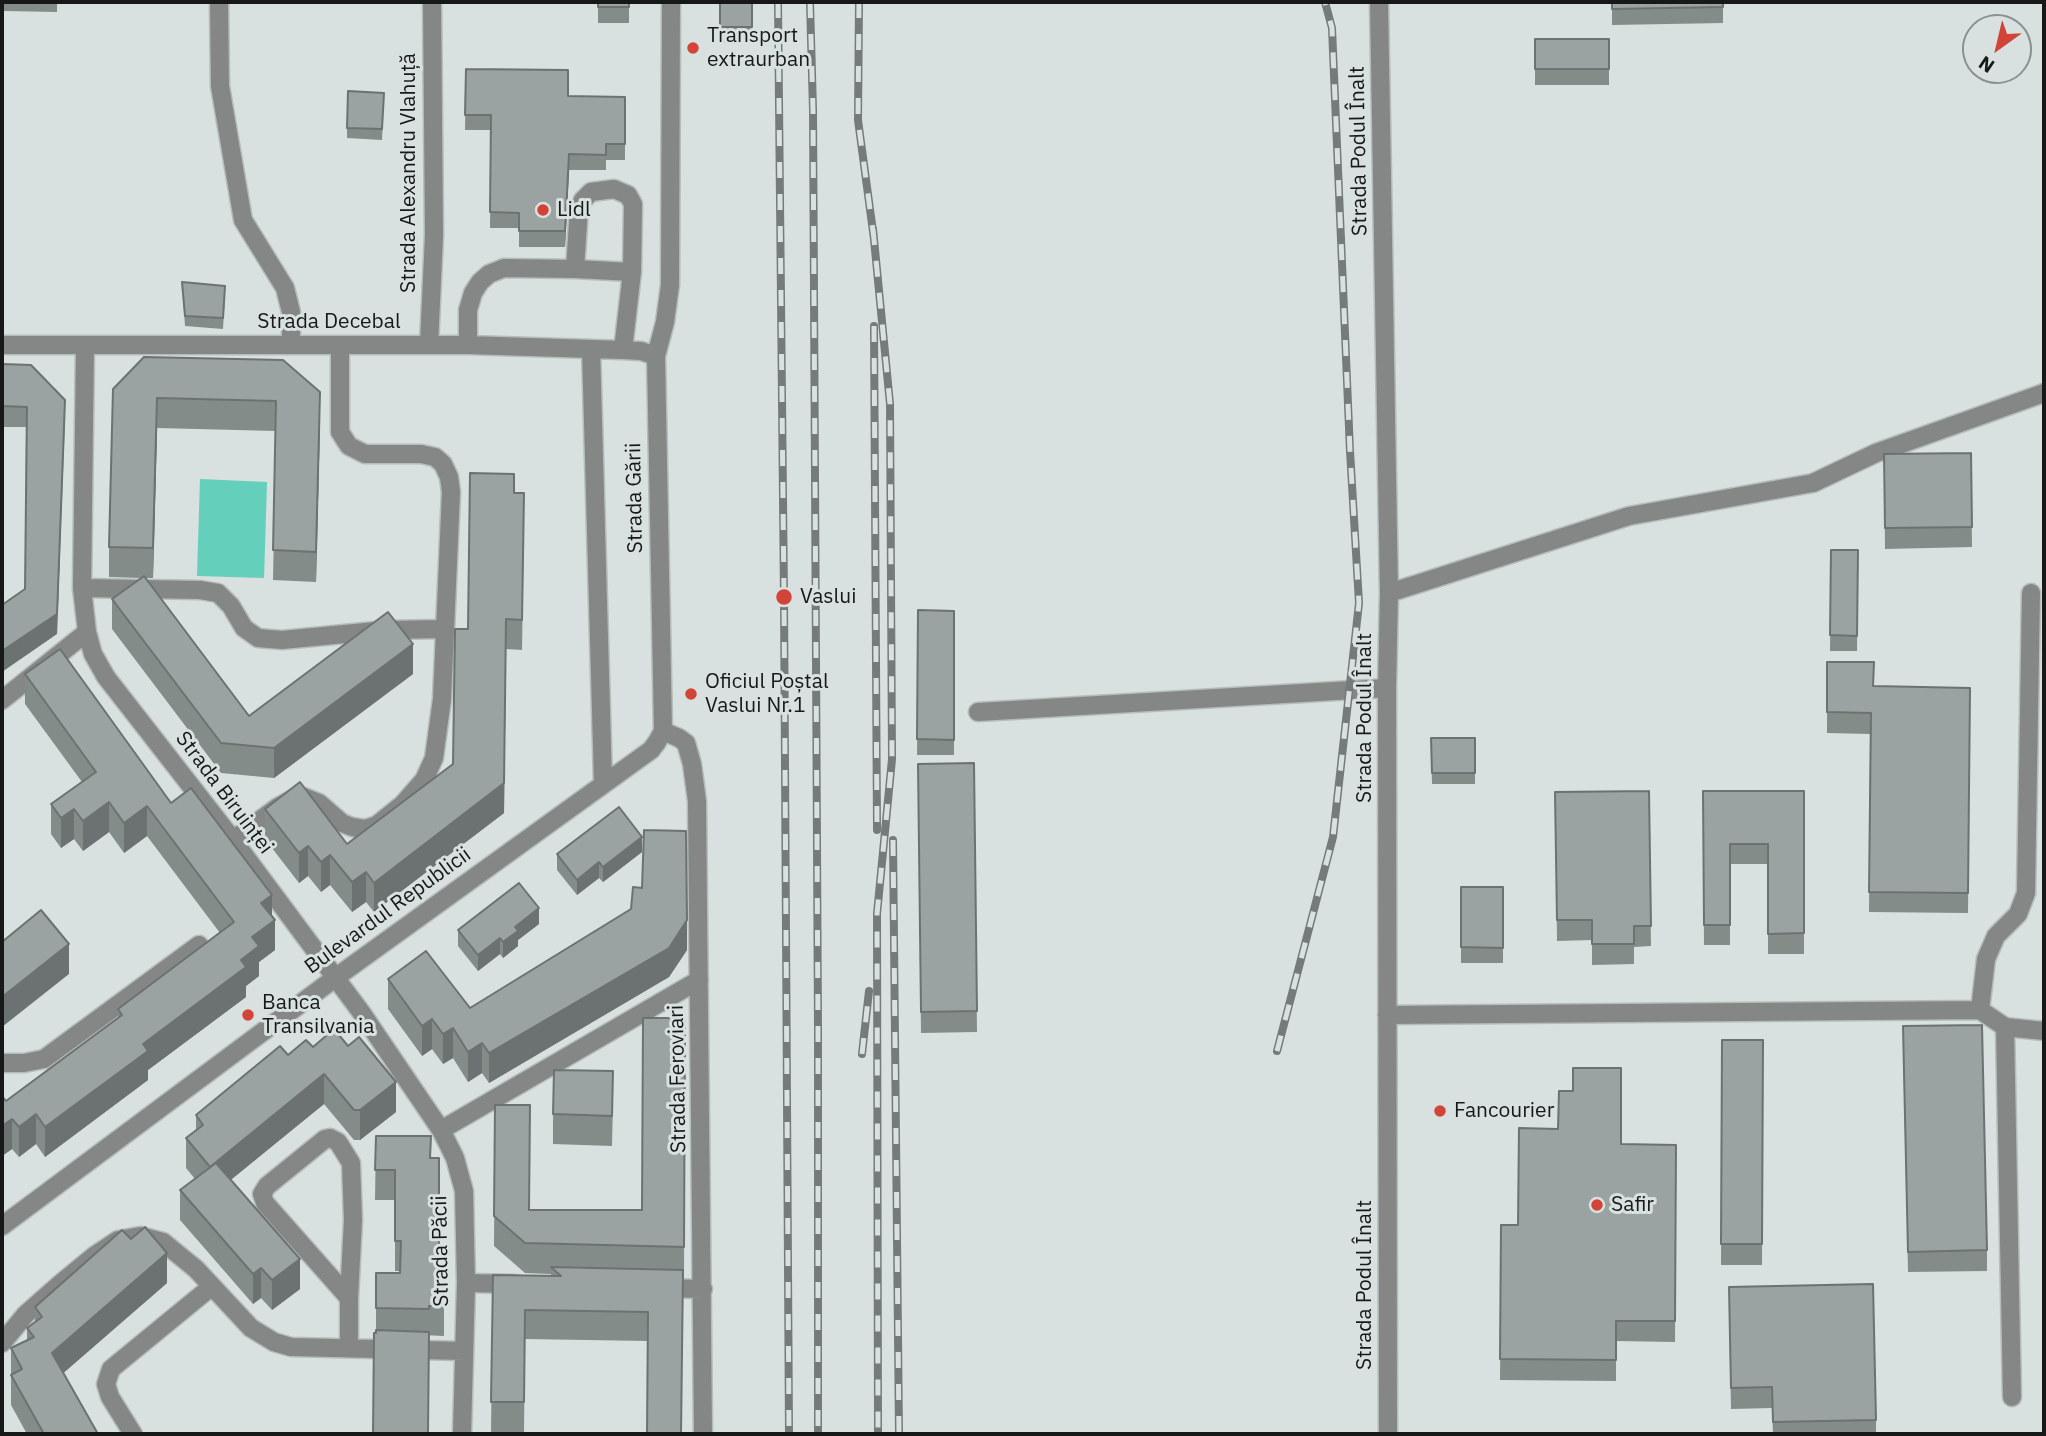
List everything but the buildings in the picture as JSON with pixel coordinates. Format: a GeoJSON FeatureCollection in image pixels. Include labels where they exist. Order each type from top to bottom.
{"type":"FeatureCollection","features":[{"type":"Feature","properties":{"kind":"street"},"geometry":{"type":"LineString","coordinates":[[219,2],[220,86],[243,220],[285,288],[291,312],[291,345]]}},
{"type":"Feature","properties":{"kind":"street","name":"Strada Alexandru Vlahuță"},"geometry":{"type":"LineString","coordinates":[[429,345],[433,235],[432,2]]}},
{"type":"Feature","properties":{"kind":"street","name":"Strada Gării"},"geometry":{"type":"LineString","coordinates":[[663,731],[656,356],[666,323],[670,285],[671,2]]}},
{"type":"Feature","properties":{"kind":"street","name":"Strada Podul Înalt"},"geometry":{"type":"LineString","coordinates":[[1379,2],[1389,593],[1388,1434]]}},
{"type":"Feature","properties":{"kind":"street"},"geometry":{"type":"LineString","coordinates":[[575,269],[579,208],[583,200],[591,192],[614,189],[628,195],[633,204],[632,272],[623,350]]}},
{"type":"Feature","properties":{"kind":"street"},"geometry":{"type":"LineString","coordinates":[[468,345],[468,310],[473,293],[489,274],[504,268],[632,272]]}},
{"type":"Feature","properties":{"kind":"street","name":"Strada Decebal"},"geometry":{"type":"LineString","coordinates":[[2,345],[468,345],[623,350],[656,356]]}},
{"type":"Feature","properties":{"kind":"street"},"geometry":{"type":"LineString","coordinates":[[233,840],[278,807],[304,797],[319,803],[342,823],[352,827],[365,829],[377,825],[403,804],[424,780],[434,758],[442,699],[451,492],[449,477],[443,464],[435,457],[421,454],[365,454],[349,446],[340,432],[340,345]]}},
{"type":"Feature","properties":{"kind":"street","name":"Strada Biruinței"},"geometry":{"type":"LineString","coordinates":[[85,346],[82,587],[87,632],[93,654],[106,677],[233,840],[335,978]]}},
{"type":"Feature","properties":{"kind":"street","name":"Strada Gării"},"geometry":{"type":"LineString","coordinates":[[591,349],[603,783]]}},
{"type":"Feature","properties":{"kind":"street"},"geometry":{"type":"LineString","coordinates":[[1389,593],[1629,516],[1812,483],[1876,453],[2044,393]]}},
{"type":"Feature","properties":{"kind":"street"},"geometry":{"type":"LineString","coordinates":[[82,587],[200,590],[218,593],[232,606],[244,628],[258,638],[282,640],[386,630],[444,629]]}},
{"type":"Feature","properties":{"kind":"street"},"geometry":{"type":"LineString","coordinates":[[1980,1010],[1986,959],[1996,936],[2018,914],[2026,892],[2031,593]]}},
{"type":"Feature","properties":{"kind":"street"},"geometry":{"type":"LineString","coordinates":[[2,700],[87,632]]}},
{"type":"Feature","properties":{"kind":"street"},"geometry":{"type":"LineString","coordinates":[[978,712],[1387,688]]}},
{"type":"Feature","properties":{"kind":"street"},"geometry":{"type":"LineString","coordinates":[[663,731],[686,743],[695,782],[699,979]]}},
{"type":"Feature","properties":{"kind":"street","name":"Bulevardul Republicii"},"geometry":{"type":"LineString","coordinates":[[2,1226],[335,978],[651,750],[663,731]]}},
{"type":"Feature","properties":{"kind":"street"},"geometry":{"type":"LineString","coordinates":[[2,1063],[44,1059],[199,945]]}},
{"type":"Feature","properties":{"kind":"street","name":"Strada Păcii"},"geometry":{"type":"LineString","coordinates":[[335,978],[441,1130],[455,1158],[464,1191],[466,1283],[462,1434]]}},
{"type":"Feature","properties":{"kind":"street","name":"Strada Feroviari"},"geometry":{"type":"LineString","coordinates":[[441,1130],[699,979],[704,1434]]}},
{"type":"Feature","properties":{"kind":"street"},"geometry":{"type":"LineString","coordinates":[[1387,1015],[1980,1010],[2005,1027],[2044,1031]]}},
{"type":"Feature","properties":{"kind":"street"},"geometry":{"type":"LineString","coordinates":[[2005,1027],[2012,1397]]}},
{"type":"Feature","properties":{"kind":"street"},"geometry":{"type":"LineString","coordinates":[[349,1298],[265,1203],[262,1194],[267,1186],[325,1139],[330,1138],[338,1142],[351,1163],[353,1220],[349,1348]]}},
{"type":"Feature","properties":{"kind":"street"},"geometry":{"type":"LineString","coordinates":[[2,1343],[26,1314],[60,1284],[118,1240],[140,1236],[163,1242],[195,1269],[251,1328],[274,1342],[291,1347],[464,1351]]}},
{"type":"Feature","properties":{"kind":"street"},"geometry":{"type":"LineString","coordinates":[[466,1283],[536,1285]]}},
{"type":"Feature","properties":{"kind":"street"},"geometry":{"type":"LineString","coordinates":[[133,1434],[110,1397],[106,1384],[111,1369],[211,1287]]}},
{"type":"Feature","properties":{"kind":"street"},"geometry":{"type":"LineString","coordinates":[[648,1288],[703,1289]]}},
{"type":"Feature","properties":{"kind":"green space"},"geometry":{"type":"Polygon","coordinates":[[[200,479],[267,482],[264,578],[197,576],[200,479]]]}},
{"type":"Feature","properties":{"kind":"railway"},"geometry":{"type":"LineString","coordinates":[[778,2],[789,1434]]}},
{"type":"Feature","properties":{"kind":"railway"},"geometry":{"type":"LineString","coordinates":[[810,2],[813,110],[818,1434]]}},
{"type":"Feature","properties":{"kind":"railway"},"geometry":{"type":"LineString","coordinates":[[859,2],[858,120],[874,239]]}},
{"type":"Feature","properties":{"kind":"railway"},"geometry":{"type":"LineString","coordinates":[[1277,1051],[1333,837],[1359,603],[1332,28],[1325,2]]}},
{"type":"Feature","properties":{"kind":"railway"},"geometry":{"type":"LineString","coordinates":[[873,229],[890,404],[892,759],[877,914],[878,1434]]}},
{"type":"Feature","properties":{"kind":"railway"},"geometry":{"type":"LineString","coordinates":[[874,326],[877,830]]}},
{"type":"Feature","properties":{"kind":"railway"},"geometry":{"type":"LineString","coordinates":[[893,840],[899,1434]]}},
{"type":"Feature","properties":{"kind":"railway"},"geometry":{"type":"LineString","coordinates":[[862,1054],[869,991]]}},
{"type":"Feature","properties":{"kind":"place","name":"Transport extraurban"},"geometry":{"type":"Point","coordinates":[693,48]}},
{"type":"Feature","properties":{"kind":"place","name":"Lidl"},"geometry":{"type":"Point","coordinates":[543,210]}},
{"type":"Feature","properties":{"kind":"place","name":"Vaslui"},"geometry":{"type":"Point","coordinates":[784,597]}},
{"type":"Feature","properties":{"kind":"place","name":"Oficiul Poștal Vaslui Nr.1"},"geometry":{"type":"Point","coordinates":[691,694]}},
{"type":"Feature","properties":{"kind":"place","name":"Banca Transilvania"},"geometry":{"type":"Point","coordinates":[248,1015]}},
{"type":"Feature","properties":{"kind":"place","name":"Fancourier"},"geometry":{"type":"Point","coordinates":[1440,1111]}},
{"type":"Feature","properties":{"kind":"place","name":"Safir"},"geometry":{"type":"Point","coordinates":[1597,1205]}}]}
